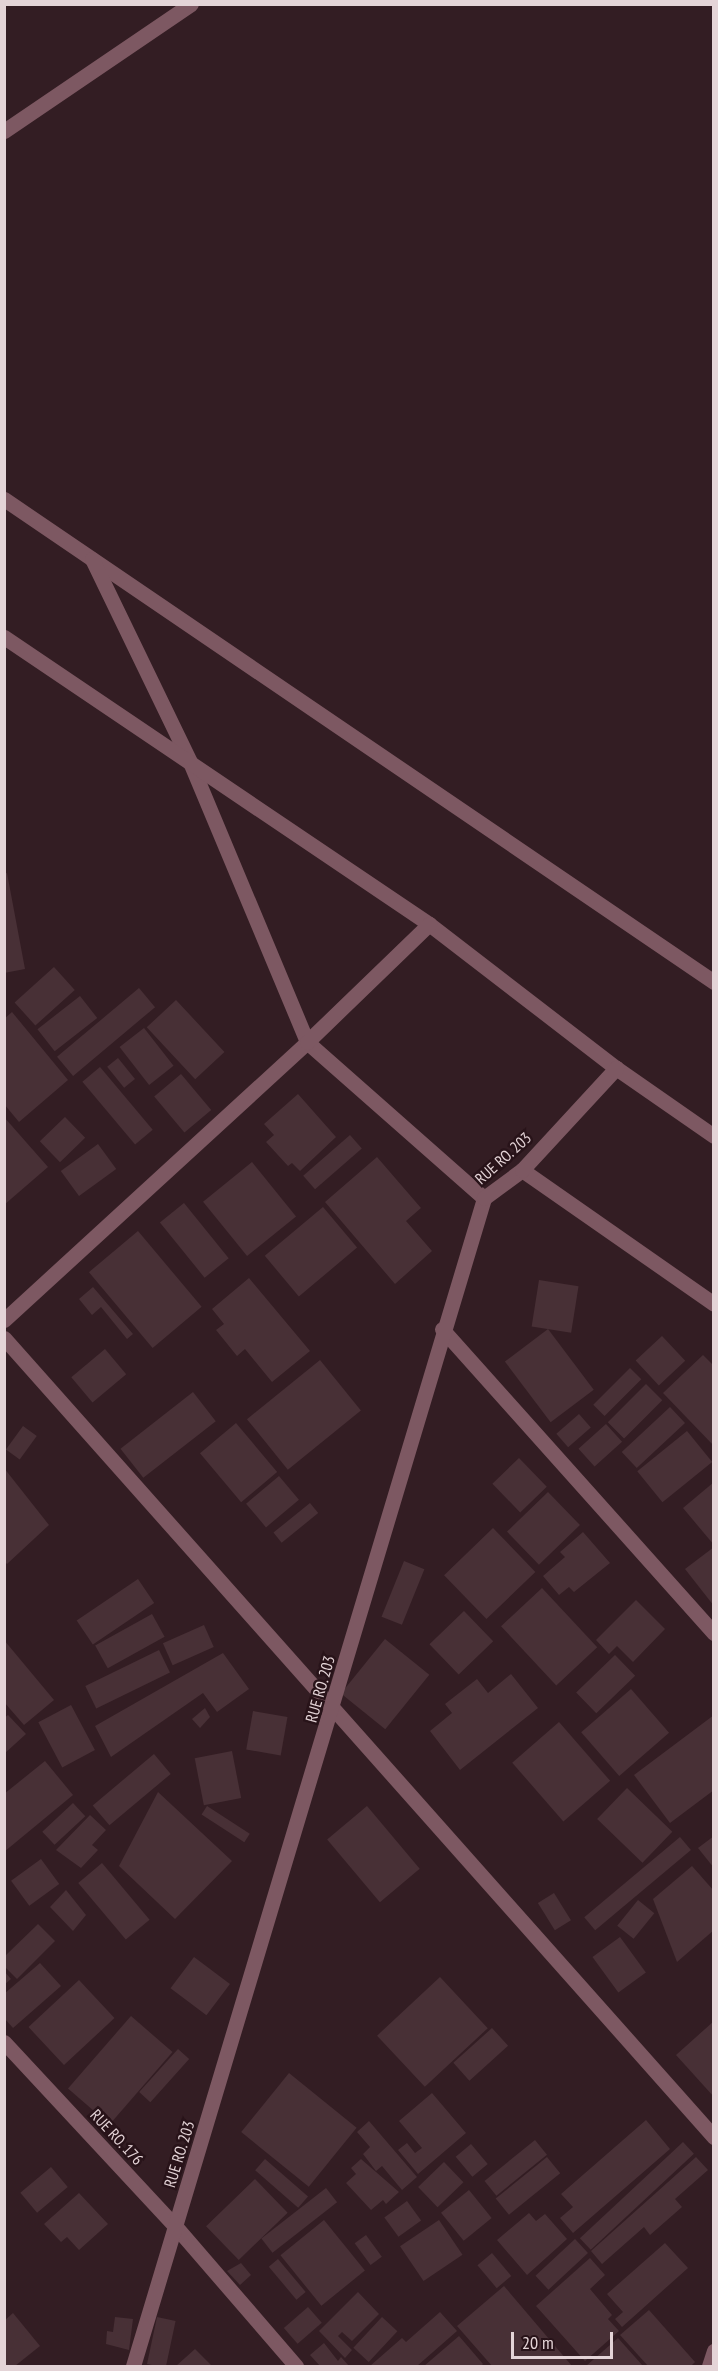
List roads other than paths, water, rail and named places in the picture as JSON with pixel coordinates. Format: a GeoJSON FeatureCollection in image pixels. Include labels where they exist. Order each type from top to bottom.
{"type":"FeatureCollection","features":[{"type":"Feature","properties":{"kind":"street"},"geometry":{"type":"LineString","coordinates":[[4,131],[191,4]]}},
{"type":"Feature","properties":{"kind":"street"},"geometry":{"type":"LineString","coordinates":[[4,500],[714,982]]}},
{"type":"Feature","properties":{"kind":"street"},"geometry":{"type":"LineString","coordinates":[[91,558],[190,762],[307,1042],[484,1198]]}},
{"type":"Feature","properties":{"kind":"street"},"geometry":{"type":"LineString","coordinates":[[4,637],[429,924],[616,1068],[714,1136]]}},
{"type":"Feature","properties":{"kind":"street"},"geometry":{"type":"LineString","coordinates":[[4,1320],[307,1042],[429,924]]}},
{"type":"Feature","properties":{"kind":"street","name":"RUE RO. 203"},"geometry":{"type":"LineString","coordinates":[[133,2367],[333,1708],[442,1329],[484,1198],[522,1170],[616,1068]]}},
{"type":"Feature","properties":{"kind":"street"},"geometry":{"type":"LineString","coordinates":[[522,1170],[714,1304]]}},
{"type":"Feature","properties":{"kind":"street"},"geometry":{"type":"LineString","coordinates":[[442,1329],[714,1633]]}},
{"type":"Feature","properties":{"kind":"street"},"geometry":{"type":"LineString","coordinates":[[4,1338],[714,2137]]}},
{"type":"Feature","properties":{"kind":"street","name":"RUE RO. 176"},"geometry":{"type":"LineString","coordinates":[[4,2042],[176,2227],[296,2367]]}},
{"type":"Feature","properties":{"kind":"street"},"geometry":{"type":"LineString","coordinates":[[709,2367],[714,2351]]}}]}
